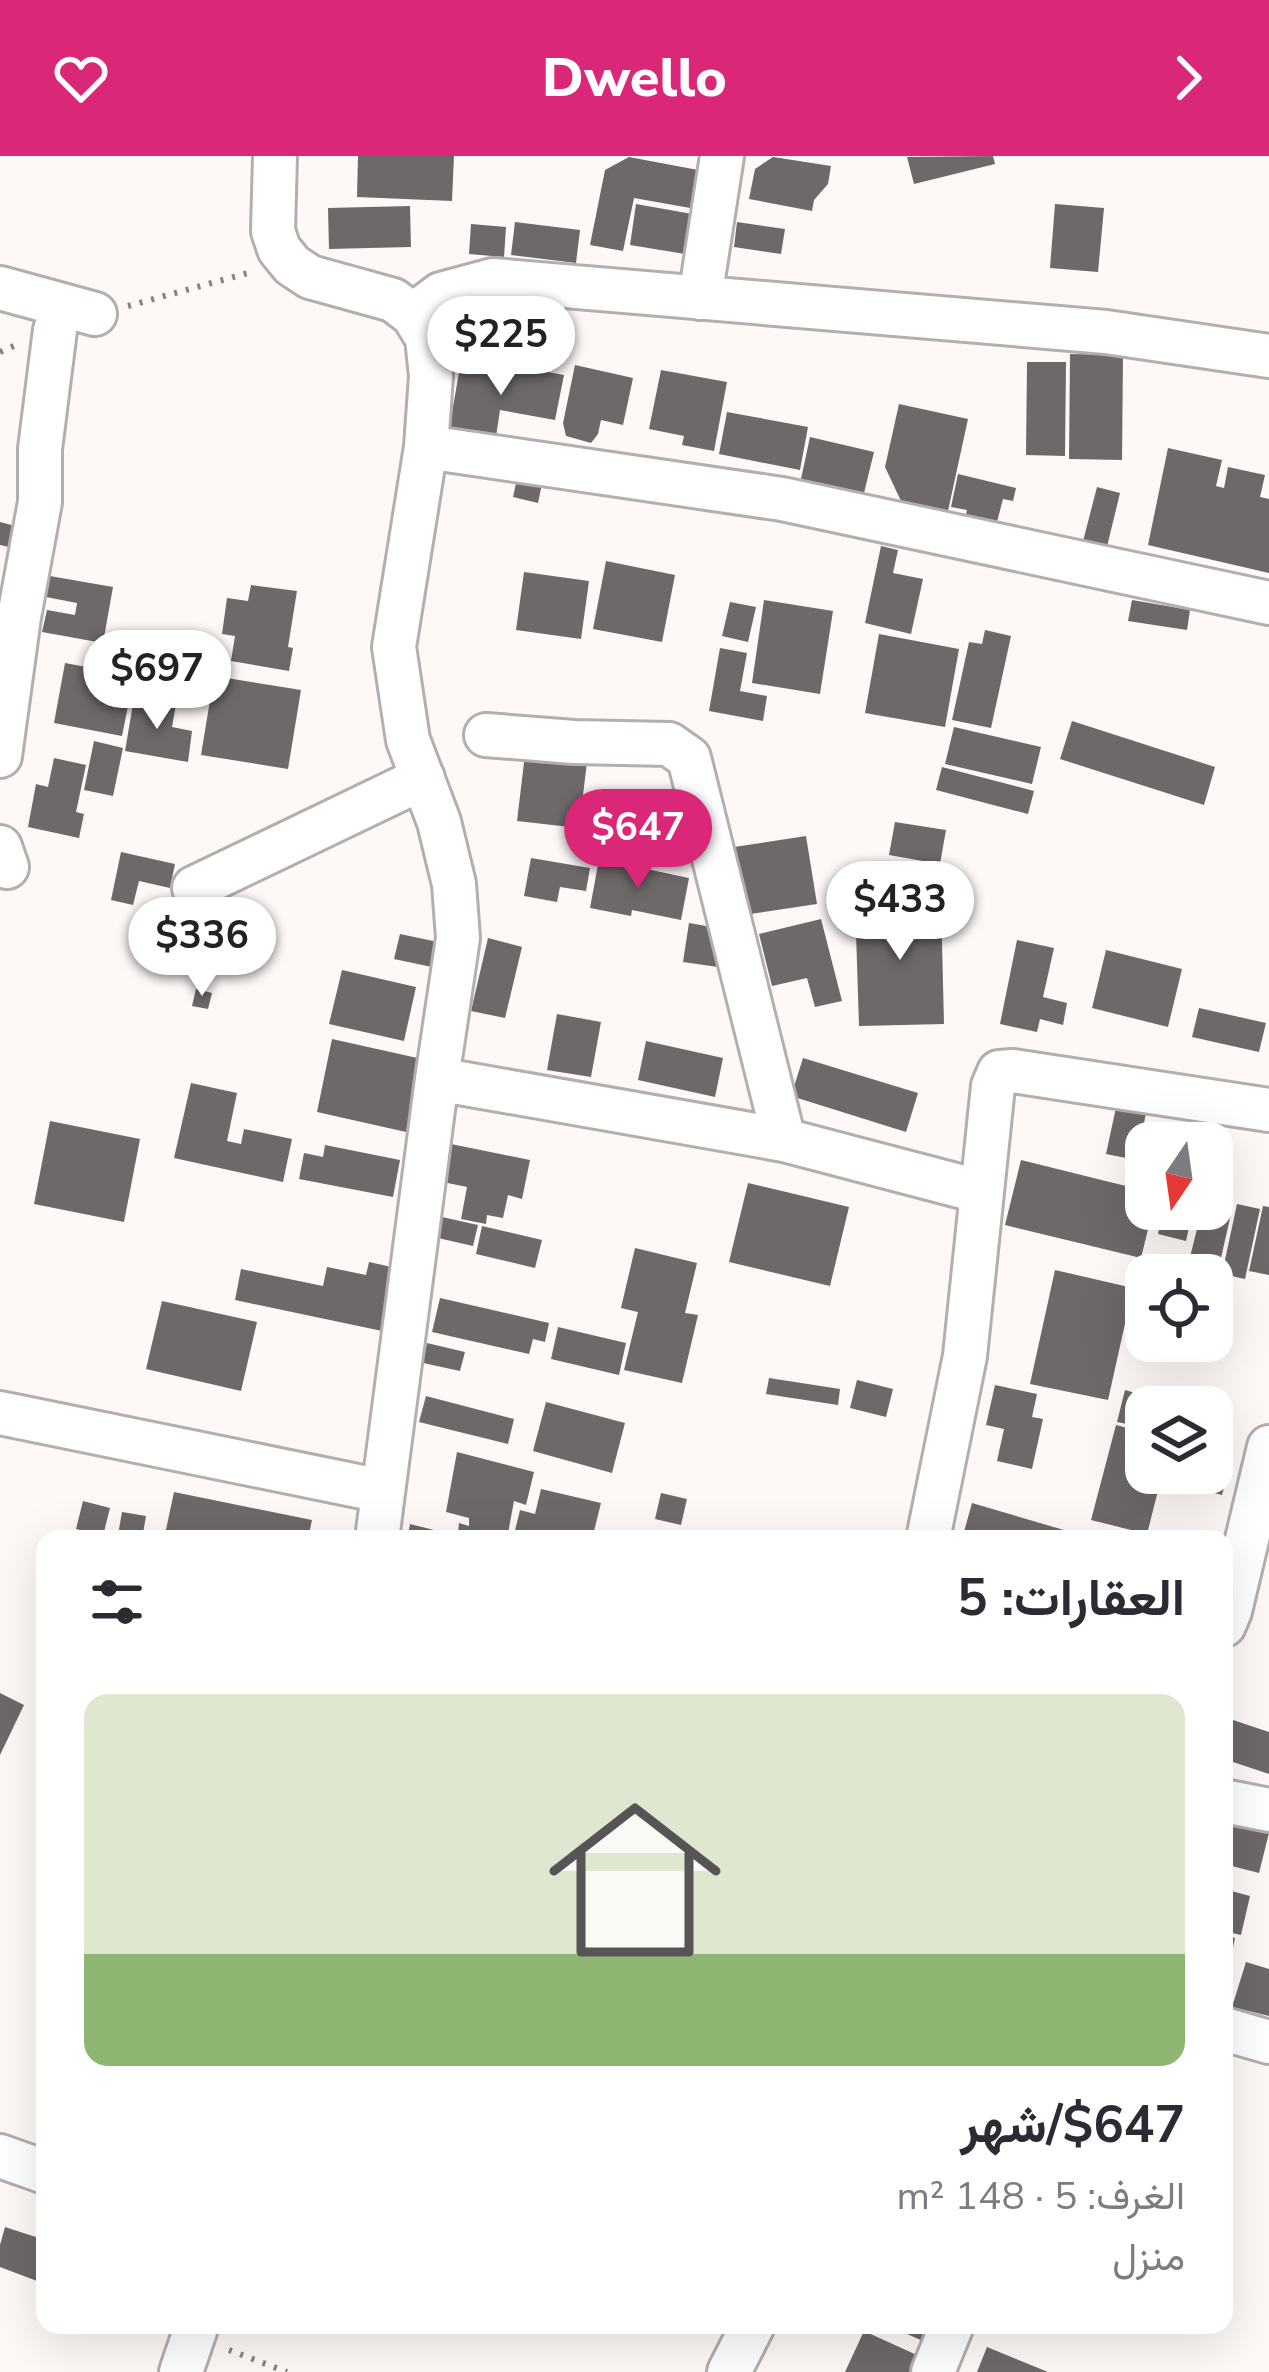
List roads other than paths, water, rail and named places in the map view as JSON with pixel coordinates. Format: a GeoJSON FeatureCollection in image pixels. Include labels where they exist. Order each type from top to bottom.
{"type":"FeatureCollection","features":[{"type":"Feature","properties":{"kind":"street"},"geometry":{"type":"LineString","coordinates":[[275,156],[273,230],[279,249],[310,277],[393,300],[413,315],[427,338],[431,376],[426,447],[394,647],[408,740],[439,822],[454,884],[458,938],[378,1530]]}},
{"type":"Feature","properties":{"kind":"street"},"geometry":{"type":"LineString","coordinates":[[700,298],[722,156]]}},
{"type":"Feature","properties":{"kind":"street"},"geometry":{"type":"LineString","coordinates":[[413,315],[441,294],[493,280],[1106,332],[1269,356]]}},
{"type":"Feature","properties":{"kind":"street"},"geometry":{"type":"LineString","coordinates":[[0,288],[95,314]]}},
{"type":"Feature","properties":{"kind":"street"},"geometry":{"type":"LineString","coordinates":[[0,756],[40,502],[40,449],[55,330]]}},
{"type":"Feature","properties":{"kind":"street"},"geometry":{"type":"LineString","coordinates":[[426,447],[782,499],[1269,603]]}},
{"type":"Feature","properties":{"kind":"street"},"geometry":{"type":"LineString","coordinates":[[486,736],[670,744],[689,758],[784,1140]]}},
{"type":"Feature","properties":{"kind":"street"},"geometry":{"type":"LineString","coordinates":[[194,888],[423,778]]}},
{"type":"Feature","properties":{"kind":"street"},"geometry":{"type":"LineString","coordinates":[[930,1530],[965,1356],[993,1086],[999,1072],[1269,1110]]}},
{"type":"Feature","properties":{"kind":"street"},"geometry":{"type":"LineString","coordinates":[[437,1079],[784,1140],[982,1192]]}},
{"type":"Feature","properties":{"kind":"street"},"geometry":{"type":"LineString","coordinates":[[0,1413],[382,1491]]}},
{"type":"Feature","properties":{"kind":"street"},"geometry":{"type":"LineString","coordinates":[[1233,1599],[1267,1466]]}},
{"type":"Feature","properties":{"kind":"street"},"geometry":{"type":"LineString","coordinates":[[1233,1804],[1269,1810]]}},
{"type":"Feature","properties":{"kind":"street"},"geometry":{"type":"LineString","coordinates":[[1233,2032],[1269,2042]]}},
{"type":"Feature","properties":{"kind":"street"},"geometry":{"type":"LineString","coordinates":[[0,2156],[36,2169]]}},
{"type":"Feature","properties":{"kind":"street"},"geometry":{"type":"LineString","coordinates":[[730,2372],[749,2334]]}},
{"type":"Feature","properties":{"kind":"street"},"geometry":{"type":"LineString","coordinates":[[933,2372],[948,2334]]}}]}
